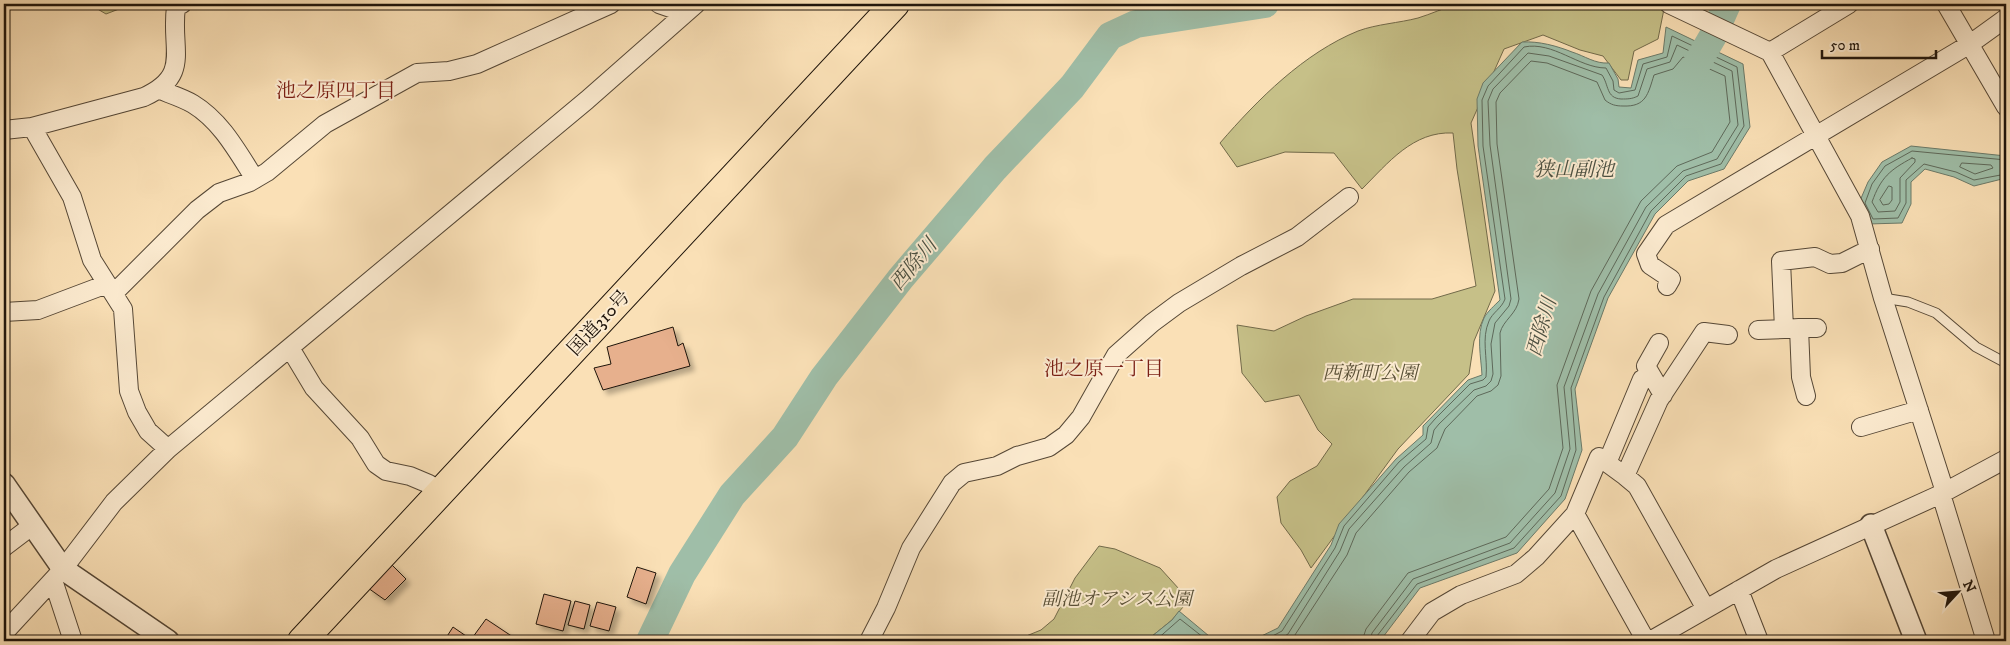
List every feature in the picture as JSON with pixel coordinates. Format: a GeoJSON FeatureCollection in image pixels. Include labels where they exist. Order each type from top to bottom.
{"type":"FeatureCollection","features":[{"type":"Feature","properties":{"kind":"highway","name":"国道310号"},"geometry":{"type":"LineString","coordinates":[[302,641],[439,491],[895,4]]}},
{"type":"Feature","properties":{"kind":"street"},"geometry":{"type":"LineString","coordinates":[[4,130],[32,127],[144,97],[160,90],[168,82],[176,66],[174,23],[176,7],[182,4]]}},
{"type":"Feature","properties":{"kind":"street"},"geometry":{"type":"LineString","coordinates":[[4,312],[38,310],[110,289],[197,210],[219,193],[255,179],[267,172],[325,124],[416,73],[450,71],[478,64],[611,4]]}},
{"type":"Feature","properties":{"kind":"street"},"geometry":{"type":"LineString","coordinates":[[659,4],[690,8]]}},
{"type":"Feature","properties":{"kind":"street"},"geometry":{"type":"LineString","coordinates":[[1669,4],[1769,52],[1860,216],[1986,641]]}},
{"type":"Feature","properties":{"kind":"street"},"geometry":{"type":"LineString","coordinates":[[1769,52],[1849,4]]}},
{"type":"Feature","properties":{"kind":"street"},"geometry":{"type":"LineString","coordinates":[[1946,4],[2006,107]]}},
{"type":"Feature","properties":{"kind":"street"},"geometry":{"type":"LineString","coordinates":[[4,633],[58,574],[114,502],[168,449],[587,100],[690,8]]}},
{"type":"Feature","properties":{"kind":"street"},"geometry":{"type":"LineString","coordinates":[[1667,286],[1671,279],[1650,265],[1646,254],[1666,225],[1970,44],[2006,18]]}},
{"type":"Feature","properties":{"kind":"street"},"geometry":{"type":"LineString","coordinates":[[160,90],[191,103],[211,116],[228,136],[255,179]]}},
{"type":"Feature","properties":{"kind":"street"},"geometry":{"type":"LineString","coordinates":[[32,127],[72,197],[92,260],[123,309],[129,391],[136,412],[148,430],[168,449]]}},
{"type":"Feature","properties":{"kind":"street"},"geometry":{"type":"LineString","coordinates":[[869,641],[886,608],[912,548],[952,483],[964,473],[997,466],[1017,456],[1049,447],[1066,436],[1090,402],[1116,355],[1152,323],[1179,303],[1297,237],[1349,198]]}},
{"type":"Feature","properties":{"kind":"street"},"geometry":{"type":"LineString","coordinates":[[1806,396],[1797,378],[1791,328],[1774,262],[1815,257],[1830,264],[1842,264],[1870,249]]}},
{"type":"Feature","properties":{"kind":"street"},"geometry":{"type":"LineString","coordinates":[[1758,330],[1817,328]]}},
{"type":"Feature","properties":{"kind":"street"},"geometry":{"type":"LineString","coordinates":[[1625,476],[1663,395],[1704,332],[1728,336]]}},
{"type":"Feature","properties":{"kind":"street"},"geometry":{"type":"LineString","coordinates":[[1659,343],[1646,366],[1663,395]]}},
{"type":"Feature","properties":{"kind":"street"},"geometry":{"type":"LineString","coordinates":[[290,348],[314,388],[360,438],[376,464],[386,471],[410,476],[439,491]]}},
{"type":"Feature","properties":{"kind":"street"},"geometry":{"type":"LineString","coordinates":[[1607,463],[1642,379]]}},
{"type":"Feature","properties":{"kind":"street"},"geometry":{"type":"LineString","coordinates":[[1861,427],[1919,410]]}},
{"type":"Feature","properties":{"kind":"street"},"geometry":{"type":"LineString","coordinates":[[1410,641],[1432,612],[1462,595],[1516,574],[1536,557],[1575,514],[1599,457],[1637,486],[1706,609]]}},
{"type":"Feature","properties":{"kind":"street"},"geometry":{"type":"LineString","coordinates":[[1650,641],[1678,634],[1706,609],[1776,569],[1943,493],[2006,459]]}},
{"type":"Feature","properties":{"kind":"street"},"geometry":{"type":"LineString","coordinates":[[4,484],[33,525],[58,574],[72,641]]}},
{"type":"Feature","properties":{"kind":"street"},"geometry":{"type":"LineString","coordinates":[[1575,514],[1646,641]]}},
{"type":"Feature","properties":{"kind":"street"},"geometry":{"type":"LineString","coordinates":[[4,547],[33,525]]}},
{"type":"Feature","properties":{"kind":"street"},"geometry":{"type":"LineString","coordinates":[[1871,525],[1916,641]]}},
{"type":"Feature","properties":{"kind":"street"},"geometry":{"type":"LineString","coordinates":[[58,574],[168,641]]}},
{"type":"Feature","properties":{"kind":"street"},"geometry":{"type":"LineString","coordinates":[[1739,590],[1759,641]]}},
{"type":"Feature","properties":{"kind":"lane"},"geometry":{"type":"LineString","coordinates":[[1883,298],[1908,302],[1936,313],[1976,347],[2006,362]]}},
{"type":"Feature","properties":{"kind":"green space"},"geometry":{"type":"Polygon","coordinates":[[[89,4],[132,4],[106,14],[89,4]]]}},
{"type":"Feature","properties":{"kind":"green space","name":"西新町公園"},"geometry":{"type":"Polygon","coordinates":[[[1457,4],[1665,4],[1658,39],[1634,51],[1628,80],[1621,80],[1603,56],[1580,50],[1543,35],[1504,49],[1471,123],[1495,291],[1474,341],[1469,374],[1398,449],[1311,568],[1301,550],[1281,523],[1277,497],[1290,481],[1317,466],[1332,444],[1318,430],[1299,395],[1265,402],[1242,373],[1237,325],[1274,331],[1306,316],[1353,299],[1432,299],[1476,286],[1453,133],[1426,137],[1413,143],[1392,159],[1362,189],[1334,153],[1285,152],[1237,167],[1220,143],[1250,110],[1283,79],[1338,40],[1358,31],[1418,18],[1457,4]]]}},
{"type":"Feature","properties":{"kind":"green space","name":"副池オアシス公園"},"geometry":{"type":"Polygon","coordinates":[[[1099,546],[1115,549],[1160,568],[1189,600],[1172,620],[1146,641],[1014,641],[1041,630],[1054,619],[1075,578],[1099,546]]]}},
{"type":"Feature","properties":{"kind":"water","name":"狭山副池"},"geometry":{"type":"Polygon","coordinates":[[[1666,27],[1743,64],[1750,127],[1724,169],[1688,181],[1655,214],[1608,298],[1575,389],[1582,450],[1565,499],[1517,553],[1420,588],[1380,641],[1251,641],[1278,628],[1331,545],[1339,524],[1396,459],[1423,435],[1423,426],[1468,380],[1482,375],[1480,332],[1487,313],[1500,300],[1478,146],[1477,99],[1483,83],[1522,42],[1528,42],[1554,46],[1595,61],[1609,63],[1618,79],[1619,87],[1631,88],[1638,60],[1663,53],[1666,27]]]}},
{"type":"Feature","properties":{"kind":"water"},"geometry":{"type":"Polygon","coordinates":[[[1911,146],[2006,156],[2006,178],[1974,186],[1954,177],[1925,169],[1911,182],[1911,204],[1902,223],[1868,224],[1859,203],[1868,182],[1882,162],[1911,146]]]}},
{"type":"Feature","properties":{"kind":"water"},"geometry":{"type":"Polygon","coordinates":[[[1179,611],[1215,641],[1146,641],[1172,620],[1179,611]]]}},
{"type":"Feature","properties":{"kind":"building"},"geometry":{"type":"Polygon","coordinates":[[[673,327],[678,346],[683,343],[690,366],[603,390],[594,368],[611,364],[607,347],[673,327]]]}},
{"type":"Feature","properties":{"kind":"building"},"geometry":{"type":"Polygon","coordinates":[[[391,564],[406,579],[385,600],[368,588],[391,564]]]}},
{"type":"Feature","properties":{"kind":"building"},"geometry":{"type":"Polygon","coordinates":[[[637,567],[656,573],[646,604],[627,597],[637,567]]]}},
{"type":"Feature","properties":{"kind":"building"},"geometry":{"type":"Polygon","coordinates":[[[544,594],[571,601],[563,631],[536,624],[544,594]]]}},
{"type":"Feature","properties":{"kind":"building"},"geometry":{"type":"Polygon","coordinates":[[[575,601],[590,605],[584,629],[568,625],[575,601]]]}},
{"type":"Feature","properties":{"kind":"building"},"geometry":{"type":"Polygon","coordinates":[[[597,602],[616,607],[609,631],[590,626],[597,602]]]}},
{"type":"Feature","properties":{"kind":"building"},"geometry":{"type":"Polygon","coordinates":[[[486,619],[519,641],[470,641],[486,619]]]}},
{"type":"Feature","properties":{"kind":"building"},"geometry":{"type":"Polygon","coordinates":[[[453,627],[466,636],[463,641],[444,641],[453,627]]]}},
{"type":"Feature","properties":{"kind":"waterway","name":"西除川"},"geometry":{"type":"LineString","coordinates":[[650,641],[682,574],[732,495],[785,437],[824,377],[901,278],[995,168],[1072,87],[1110,36],[1136,24],[1265,4]]}},
{"type":"Feature","properties":{"kind":"waterway","name":"西除川"},"geometry":{"type":"LineString","coordinates":[[1688,79],[1713,36],[1727,4]]}},
{"type":"Feature","properties":{"kind":"district","name":"池之原四丁目"},"geometry":{"type":"Point","coordinates":[336,90]}},
{"type":"Feature","properties":{"kind":"district","name":"池之原一丁目"},"geometry":{"type":"Point","coordinates":[1104,368]}}]}
